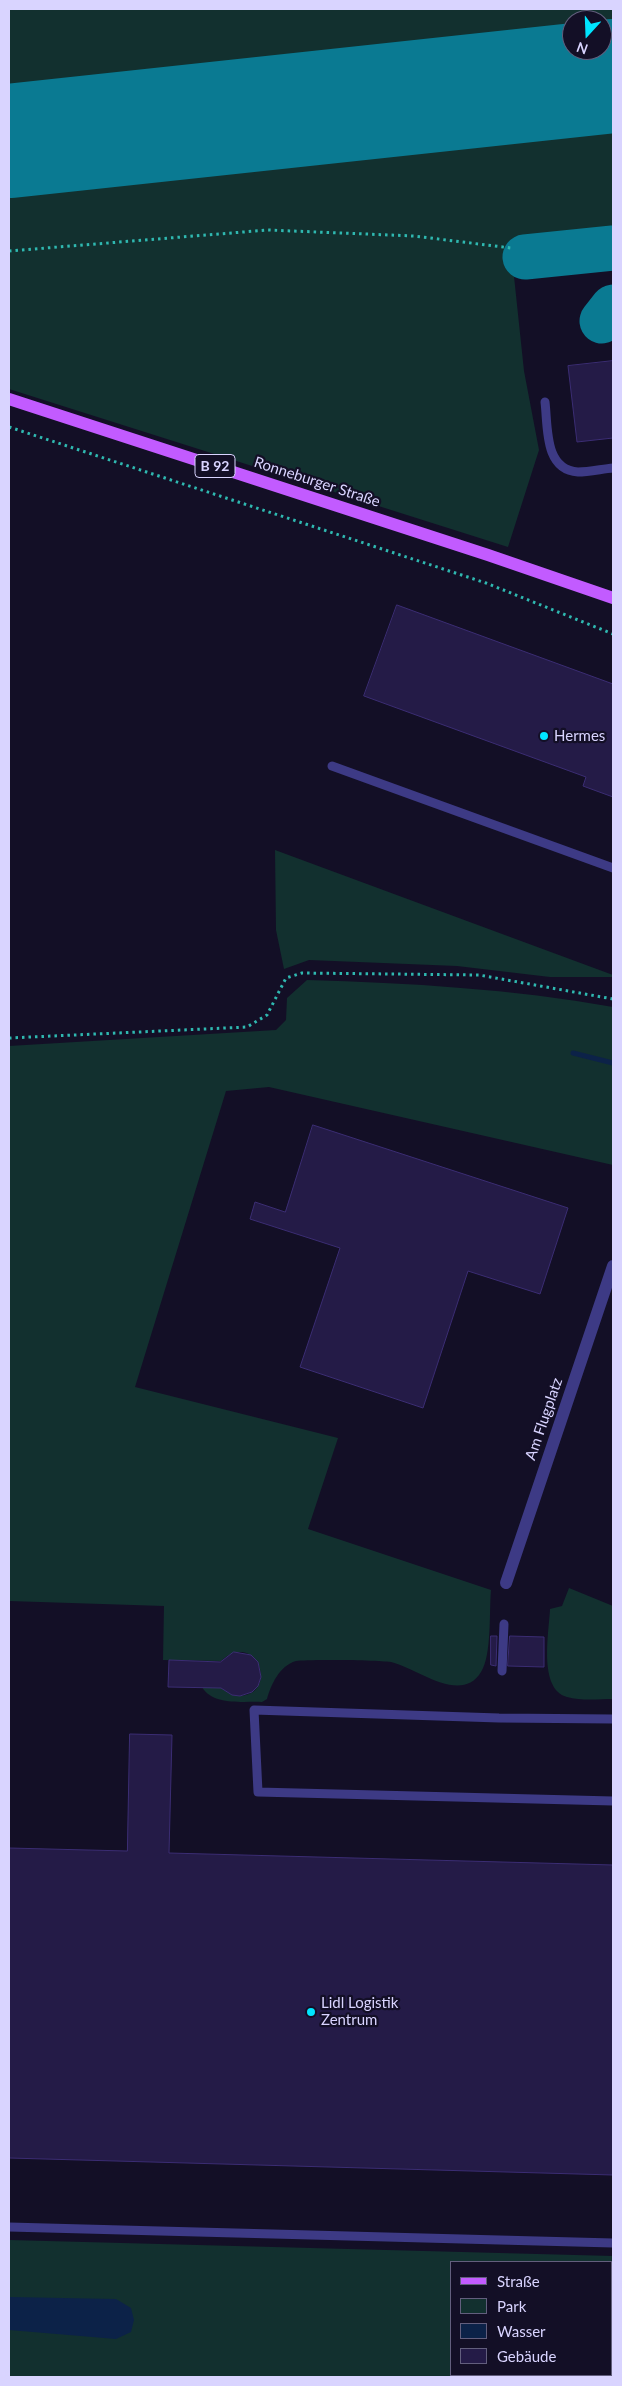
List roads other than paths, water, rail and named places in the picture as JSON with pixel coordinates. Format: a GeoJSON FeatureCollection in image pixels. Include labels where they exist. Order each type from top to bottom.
{"type":"FeatureCollection","features":[{"type":"Feature","properties":{"kind":"main road","name":"Ronneburger Straße"},"geometry":{"type":"LineString","coordinates":[[9,400],[422,533],[613,598]]}},
{"type":"Feature","properties":{"kind":"street","name":"Am Flugplatz"},"geometry":{"type":"LineString","coordinates":[[506,1583],[613,1266]]}},
{"type":"Feature","properties":{"kind":"lane"},"geometry":{"type":"LineString","coordinates":[[545,402],[551,454],[564,470],[578,472],[613,468]]}},
{"type":"Feature","properties":{"kind":"lane"},"geometry":{"type":"LineString","coordinates":[[332,766],[613,868]]}},
{"type":"Feature","properties":{"kind":"lane"},"geometry":{"type":"LineString","coordinates":[[502,1672],[504,1624]]}},
{"type":"Feature","properties":{"kind":"lane"},"geometry":{"type":"LineString","coordinates":[[613,1719],[499,1718],[254,1710],[258,1792],[613,1801]]}},
{"type":"Feature","properties":{"kind":"lane"},"geometry":{"type":"LineString","coordinates":[[9,2228],[613,2243]]}},
{"type":"Feature","properties":{"kind":"water"},"geometry":{"type":"Polygon","coordinates":[[[9,2297],[116,2299],[131,2308],[134,2320],[131,2332],[116,2339],[9,2330],[9,2297]]]}},
{"type":"Feature","properties":{"kind":"waterway"},"geometry":{"type":"LineString","coordinates":[[573,1053],[613,1063]]}},
{"type":"Feature","properties":{"kind":"place","name":"Hermes"},"geometry":{"type":"Point","coordinates":[544,736]}},
{"type":"Feature","properties":{"kind":"place","name":"Lidl Logistik Zentrum"},"geometry":{"type":"Point","coordinates":[311,2012]}}]}
